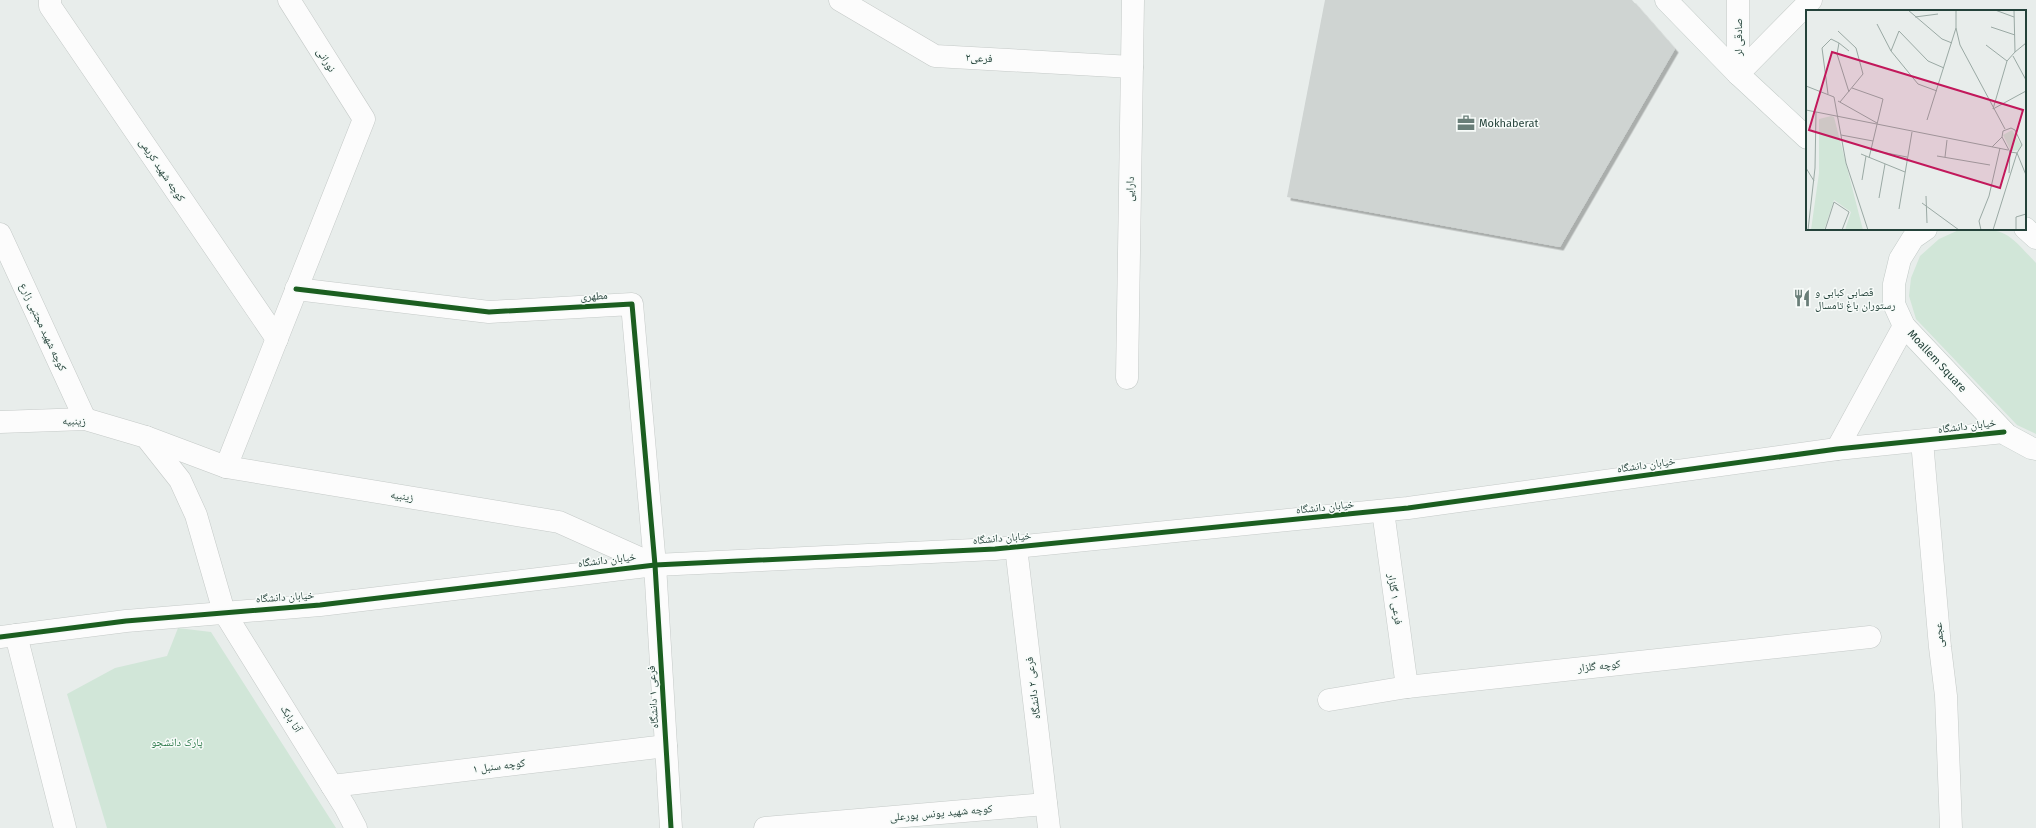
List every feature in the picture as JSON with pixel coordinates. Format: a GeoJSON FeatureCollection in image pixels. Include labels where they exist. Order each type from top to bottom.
{"type":"FeatureCollection","features":[{"type":"Feature","properties":{"kind":"street","name":"کوچه شهید کریمی"},"geometry":{"type":"LineString","coordinates":[[50,0],[50,6],[277,339]]}},
{"type":"Feature","properties":{"kind":"street","name":"نورانی"},"geometry":{"type":"LineString","coordinates":[[289,0],[364,119],[296,289]]}},
{"type":"Feature","properties":{"kind":"street","name":"فرعی۲"},"geometry":{"type":"LineString","coordinates":[[840,0],[935,56],[1132,67]]}},
{"type":"Feature","properties":{"kind":"street","name":"دارایی"},"geometry":{"type":"LineString","coordinates":[[1127,378],[1133,0]]}},
{"type":"Feature","properties":{"kind":"street"},"geometry":{"type":"LineString","coordinates":[[1666,0],[1738,74],[1806,137]]}},
{"type":"Feature","properties":{"kind":"street","name":"صادقی لر"},"geometry":{"type":"LineString","coordinates":[[1738,0],[1738,74]]}},
{"type":"Feature","properties":{"kind":"street"},"geometry":{"type":"LineString","coordinates":[[1738,74],[1811,0]]}},
{"type":"Feature","properties":{"kind":"street"},"geometry":{"type":"LineString","coordinates":[[2026,229],[2036,238]]}},
{"type":"Feature","properties":{"kind":"street","name":"Moallem Square"},"geometry":{"type":"LineString","coordinates":[[1914,232],[1900,259],[1894,284],[1894,304],[1904,326],[2004,432],[2034,455]]}},
{"type":"Feature","properties":{"kind":"street","name":"کوچه شهید مجتبی زارع"},"geometry":{"type":"LineString","coordinates":[[0,234],[85,419]]}},
{"type":"Feature","properties":{"kind":"street"},"geometry":{"type":"LineString","coordinates":[[226,467],[296,289]]}},
{"type":"Feature","properties":{"kind":"street","name":"مطهری"},"geometry":{"type":"LineString","coordinates":[[296,289],[489,312],[632,304],[655,565]]}},
{"type":"Feature","properties":{"kind":"street"},"geometry":{"type":"LineString","coordinates":[[1837,449],[1904,326]]}},
{"type":"Feature","properties":{"kind":"street","name":"زینبیه"},"geometry":{"type":"LineString","coordinates":[[0,422],[85,419],[146,437],[226,467],[558,522],[655,565]]}},
{"type":"Feature","properties":{"kind":"street","name":"خیابان دانشگاه"},"geometry":{"type":"LineString","coordinates":[[8,636],[224,612],[320,605],[655,565],[1016,547],[1383,511],[1837,449],[2004,432]]}},
{"type":"Feature","properties":{"kind":"street"},"geometry":{"type":"LineString","coordinates":[[146,437],[180,480],[196,515],[224,612]]}},
{"type":"Feature","properties":{"kind":"street","name":"عجمی"},"geometry":{"type":"LineString","coordinates":[[1922,441],[1940,647],[1946,696],[1951,828]]}},
{"type":"Feature","properties":{"kind":"street","name":"فرعی ۱ گلزار"},"geometry":{"type":"LineString","coordinates":[[1383,511],[1407,687]]}},
{"type":"Feature","properties":{"kind":"street","name":"فرعی ۲ دانشگاه"},"geometry":{"type":"LineString","coordinates":[[1016,547],[1049,828]]}},
{"type":"Feature","properties":{"kind":"street","name":"فرعی ۱ دانشگاه"},"geometry":{"type":"LineString","coordinates":[[655,565],[671,828]]}},
{"type":"Feature","properties":{"kind":"street","name":"آتا بابک"},"geometry":{"type":"LineString","coordinates":[[224,612],[332,786],[356,828]]}},
{"type":"Feature","properties":{"kind":"street"},"geometry":{"type":"LineString","coordinates":[[8,636],[65,828]]}},
{"type":"Feature","properties":{"kind":"street","name":"کوچه گلزار"},"geometry":{"type":"LineString","coordinates":[[1329,700],[1407,687],[1870,637]]}},
{"type":"Feature","properties":{"kind":"street","name":"کوچه سنبل ۱"},"geometry":{"type":"LineString","coordinates":[[332,786],[666,746]]}},
{"type":"Feature","properties":{"kind":"street","name":"کوچه شهید یونس پورعلی"},"geometry":{"type":"LineString","coordinates":[[765,828],[1046,804]]}},
{"type":"Feature","properties":{"kind":"green space"},"geometry":{"type":"Polygon","coordinates":[[[1959,230],[1997,231],[2011,238],[2036,263],[2036,434],[2017,425],[1916,319],[1909,296],[1911,278],[1920,256],[1939,239],[1959,230]]]}},
{"type":"Feature","properties":{"kind":"green space","name":"پارک دانشجو"},"geometry":{"type":"Polygon","coordinates":[[[178,628],[211,632],[336,828],[107,828],[67,694],[115,668],[167,656],[178,628]]]}},
{"type":"Feature","properties":{"kind":"building","name":"Mokhaberat"},"geometry":{"type":"Polygon","coordinates":[[[1325,0],[1632,0],[1675,49],[1560,247],[1287,197],[1325,0]]]}},
{"type":"Feature","properties":{"kind":"cycle path"},"geometry":{"type":"LineString","coordinates":[[296,289],[489,312],[632,304],[655,565],[671,828]]}},
{"type":"Feature","properties":{"kind":"cycle path"},"geometry":{"type":"LineString","coordinates":[[0,637],[126,621],[320,605],[655,565],[995,549],[1408,508],[1837,449],[2004,432]]}},
{"type":"Feature","properties":{"kind":"place","name":"Mokhaberat"},"geometry":{"type":"Point","coordinates":[1466,123]}},
{"type":"Feature","properties":{"kind":"place","name":"قصابی کبابی و رستوران باغ تامسال"},"geometry":{"type":"Point","coordinates":[1802,298]}}]}
